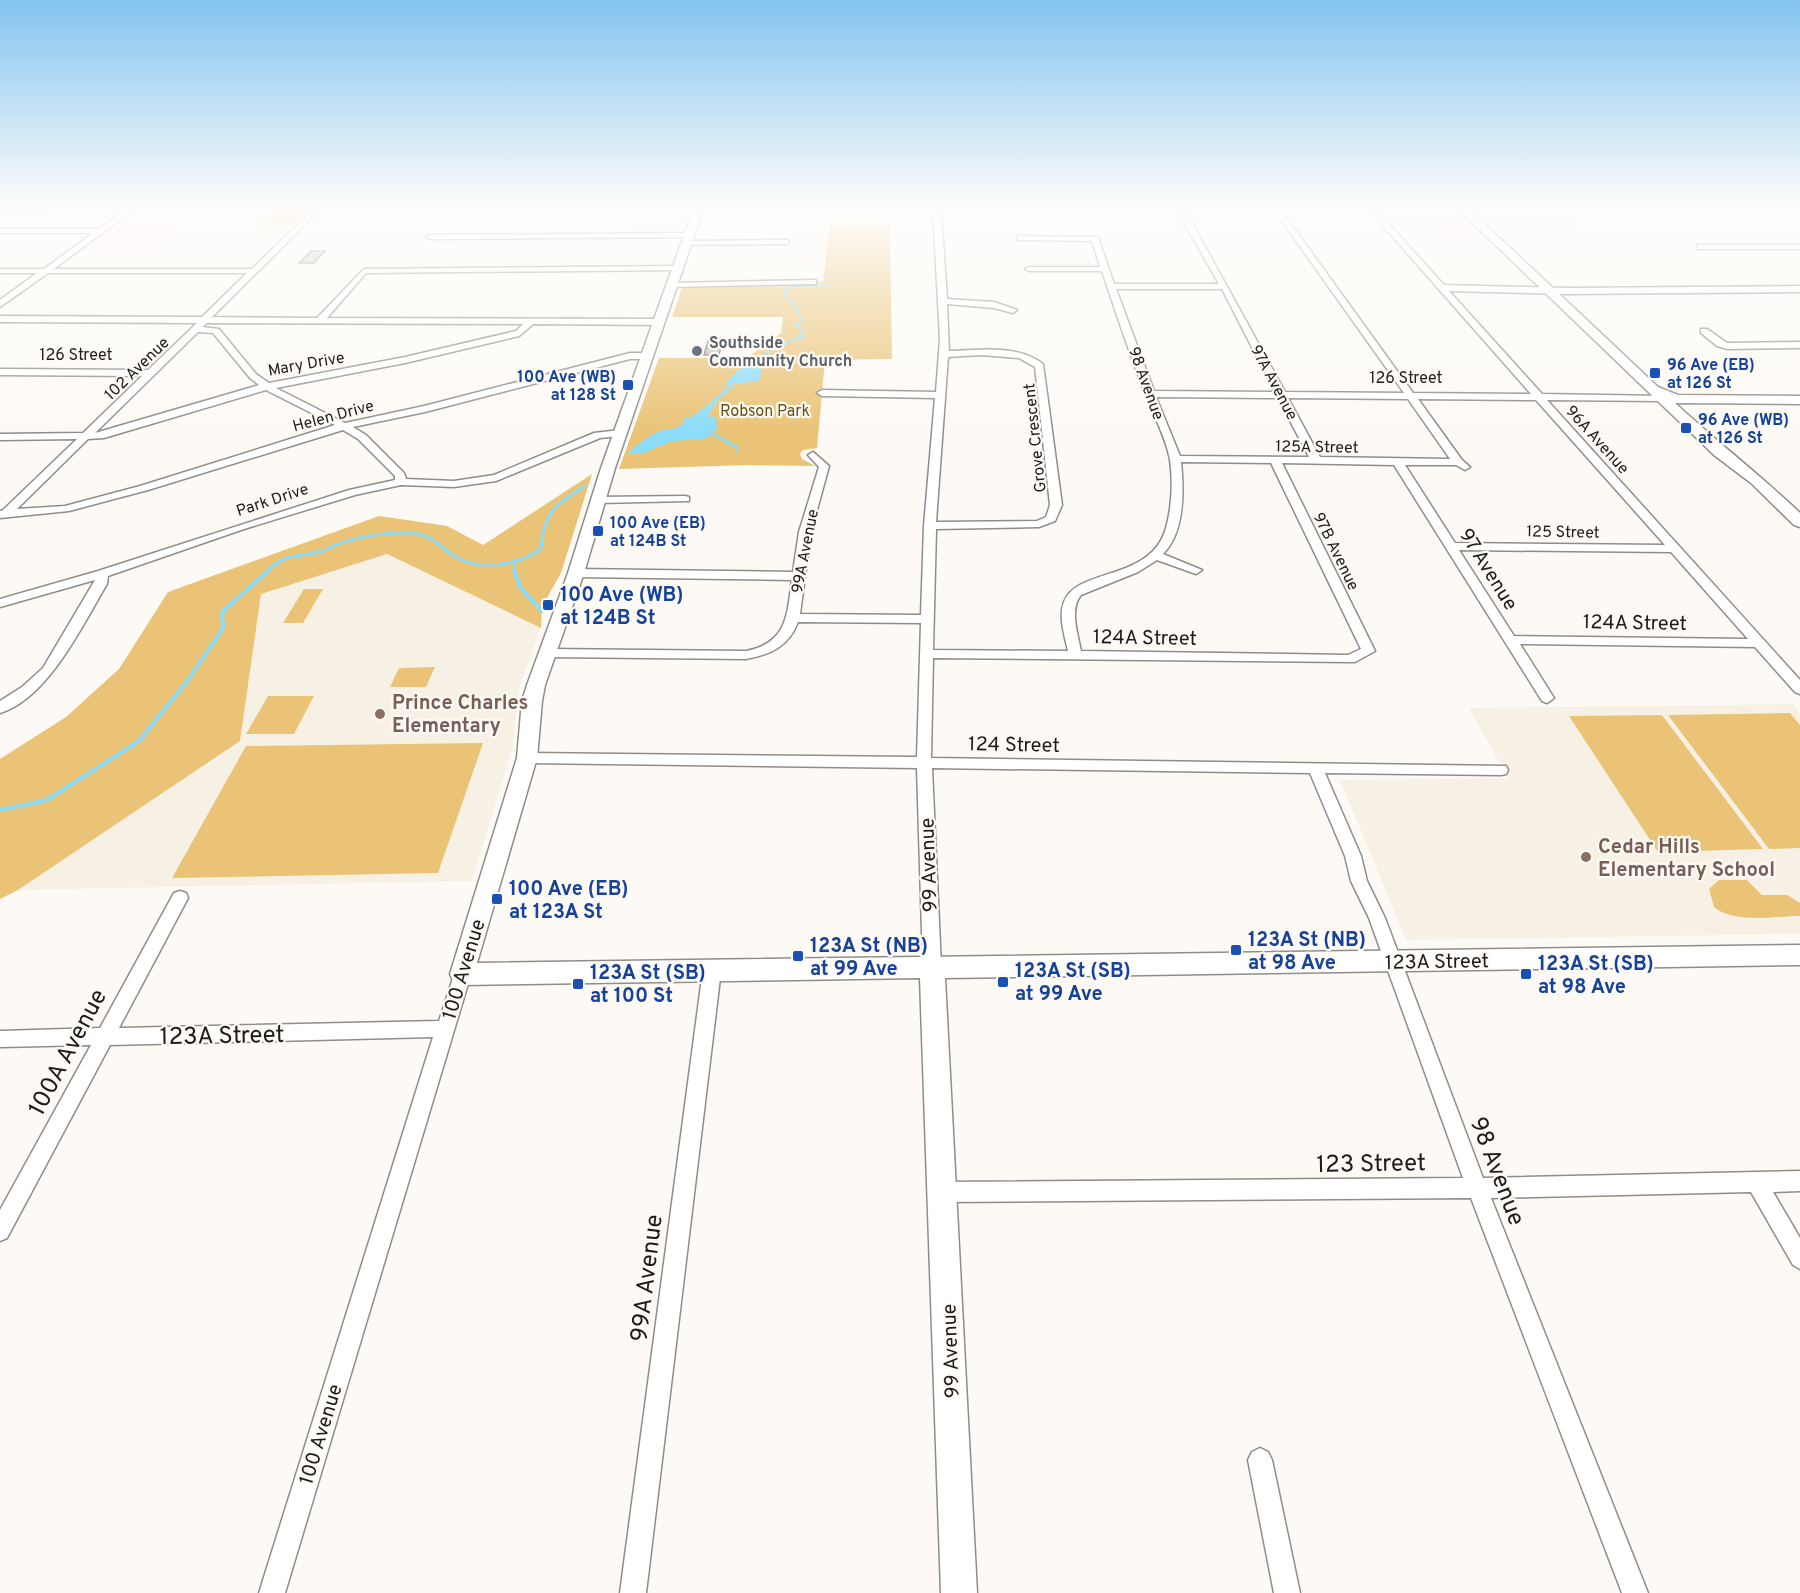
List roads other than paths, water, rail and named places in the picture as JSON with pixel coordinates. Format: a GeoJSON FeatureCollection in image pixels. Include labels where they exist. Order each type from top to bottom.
{"type":"FeatureCollection","features":[{"type":"Feature","properties":{"kind":"street"},"geometry":{"type":"LineString","coordinates":[[0,304],[27,284]]}},
{"type":"Feature","properties":{"kind":"street","name":"102 Avenue"},"geometry":{"type":"LineString","coordinates":[[2,516],[243,284]]}},
{"type":"Feature","properties":{"kind":"street"},"geometry":{"type":"LineString","coordinates":[[319,321],[352,284]]}},
{"type":"Feature","properties":{"kind":"street"},"geometry":{"type":"LineString","coordinates":[[672,285],[703,284]]}},
{"type":"Feature","properties":{"kind":"street","name":"99 Avenue"},"geometry":{"type":"LineString","coordinates":[[942,284],[944,354],[930,526],[924,763],[959,1593]]}},
{"type":"Feature","properties":{"kind":"street","name":"97A Avenue"},"geometry":{"type":"LineString","coordinates":[[1223,284],[1316,460]]}},
{"type":"Feature","properties":{"kind":"street"},"geometry":{"type":"LineString","coordinates":[[1330,284],[1410,395]]}},
{"type":"Feature","properties":{"kind":"street","name":"96A Avenue"},"geometry":{"type":"LineString","coordinates":[[1441,284],[1800,689]]}},
{"type":"Feature","properties":{"kind":"street"},"geometry":{"type":"LineString","coordinates":[[1548,284],[1669,399],[1719,452],[1756,480],[1800,522]]}},
{"type":"Feature","properties":{"kind":"street"},"geometry":{"type":"LineString","coordinates":[[1548,284],[1651,388],[1669,399]]}},
{"type":"Feature","properties":{"kind":"street","name":"100 Avenue"},"geometry":{"type":"LineString","coordinates":[[272,1593],[526,758],[532,701],[576,573],[620,433],[672,285]]}},
{"type":"Feature","properties":{"kind":"street"},"geometry":{"type":"LineString","coordinates":[[1112,286],[1225,287]]}},
{"type":"Feature","properties":{"kind":"street","name":"98 Avenue"},"geometry":{"type":"LineString","coordinates":[[1112,286],[1175,459]]}},
{"type":"Feature","properties":{"kind":"street"},"geometry":{"type":"LineString","coordinates":[[1444,288],[1800,289]]}},
{"type":"Feature","properties":{"kind":"street"},"geometry":{"type":"LineString","coordinates":[[1784,289],[1800,300]]}},
{"type":"Feature","properties":{"kind":"street"},"geometry":{"type":"LineString","coordinates":[[943,301],[994,305],[1013,310]]}},
{"type":"Feature","properties":{"kind":"street"},"geometry":{"type":"LineString","coordinates":[[0,319],[660,322]]}},
{"type":"Feature","properties":{"kind":"street","name":"Mary Drive"},"geometry":{"type":"LineString","coordinates":[[86,437],[100,436],[266,386],[405,360],[519,333],[531,321]]}},
{"type":"Feature","properties":{"kind":"street"},"geometry":{"type":"LineString","coordinates":[[197,329],[216,331],[253,376],[266,386],[362,437],[400,475],[401,482]]}},
{"type":"Feature","properties":{"kind":"street"},"geometry":{"type":"LineString","coordinates":[[1704,331],[1720,344],[1727,346],[1800,345]]}},
{"type":"Feature","properties":{"kind":"street","name":"Grove Crescent"},"geometry":{"type":"LineString","coordinates":[[930,526],[1038,524],[1051,519],[1056,505],[1040,366],[1031,358],[1016,354],[944,354]]}},
{"type":"Feature","properties":{"kind":"street","name":"Helen Drive"},"geometry":{"type":"LineString","coordinates":[[2,516],[65,509],[144,488],[344,426],[425,409],[630,356],[647,356]]}},
{"type":"Feature","properties":{"kind":"street","name":"126 Street"},"geometry":{"type":"LineString","coordinates":[[0,372],[152,373]]}},
{"type":"Feature","properties":{"kind":"street"},"geometry":{"type":"LineString","coordinates":[[822,393],[941,395]]}},
{"type":"Feature","properties":{"kind":"street","name":"126 Street"},"geometry":{"type":"LineString","coordinates":[[1150,394],[1800,400]]}},
{"type":"Feature","properties":{"kind":"street","name":"125A Street"},"geometry":{"type":"LineString","coordinates":[[1175,459],[1461,464],[1410,395]]}},
{"type":"Feature","properties":{"kind":"street","name":"Park Drive"},"geometry":{"type":"LineString","coordinates":[[0,603],[102,574],[331,498],[401,482],[454,484],[496,478],[598,435],[620,433]]}},
{"type":"Feature","properties":{"kind":"street"},"geometry":{"type":"LineString","coordinates":[[0,437],[86,437]]}},
{"type":"Feature","properties":{"kind":"street","name":"99A Avenue"},"geometry":{"type":"LineString","coordinates":[[793,618],[797,576],[805,532],[824,466],[813,454]]}},
{"type":"Feature","properties":{"kind":"street"},"geometry":{"type":"LineString","coordinates":[[1075,655],[1069,608],[1074,595],[1089,586],[1130,572],[1156,556],[1172,530],[1175,459]]}},
{"type":"Feature","properties":{"kind":"street","name":"97B Avenue"},"geometry":{"type":"LineString","coordinates":[[1275,460],[1368,651],[1362,654]]}},
{"type":"Feature","properties":{"kind":"street","name":"97 Avenue"},"geometry":{"type":"LineString","coordinates":[[1398,462],[1546,698]]}},
{"type":"Feature","properties":{"kind":"street"},"geometry":{"type":"LineString","coordinates":[[598,500],[686,499]]}},
{"type":"Feature","properties":{"kind":"street","name":"125 Street"},"geometry":{"type":"LineString","coordinates":[[1451,546],[1675,549]]}},
{"type":"Feature","properties":{"kind":"street"},"geometry":{"type":"LineString","coordinates":[[1156,556],[1196,570]]}},
{"type":"Feature","properties":{"kind":"street"},"geometry":{"type":"LineString","coordinates":[[576,573],[797,576]]}},
{"type":"Feature","properties":{"kind":"street"},"geometry":{"type":"LineString","coordinates":[[0,708],[34,685],[53,665],[101,584],[102,574]]}},
{"type":"Feature","properties":{"kind":"street"},"geometry":{"type":"LineString","coordinates":[[547,653],[753,654],[777,644],[787,632],[793,618],[927,619]]}},
{"type":"Feature","properties":{"kind":"street","name":"124A Street"},"geometry":{"type":"LineString","coordinates":[[1510,640],[1758,643]]}},
{"type":"Feature","properties":{"kind":"street","name":"124A Street"},"geometry":{"type":"LineString","coordinates":[[927,654],[1350,659],[1362,654]]}},
{"type":"Feature","properties":{"kind":"street","name":"124 Street"},"geometry":{"type":"LineString","coordinates":[[526,758],[1501,770]]}},
{"type":"Feature","properties":{"kind":"street","name":"98 Avenue"},"geometry":{"type":"LineString","coordinates":[[1316,769],[1342,827],[1365,896],[1371,903],[1391,962],[1477,1188],[1635,1593]]}},
{"type":"Feature","properties":{"kind":"street","name":"100A Avenue"},"geometry":{"type":"LineString","coordinates":[[0,1231],[180,898]]}},
{"type":"Feature","properties":{"kind":"street","name":"123A Street"},"geometry":{"type":"LineString","coordinates":[[462,974],[1800,955]]}},
{"type":"Feature","properties":{"kind":"street","name":"99A Avenue"},"geometry":{"type":"LineString","coordinates":[[633,1593],[712,970]]}},
{"type":"Feature","properties":{"kind":"street","name":"123A Street"},"geometry":{"type":"LineString","coordinates":[[0,1038],[444,1029]]}},
{"type":"Feature","properties":{"kind":"street","name":"123 Street"},"geometry":{"type":"LineString","coordinates":[[943,1192],[1477,1188],[1800,1181]]}},
{"type":"Feature","properties":{"kind":"street"},"geometry":{"type":"LineString","coordinates":[[1756,1182],[1800,1258]]}},
{"type":"Feature","properties":{"kind":"street"},"geometry":{"type":"LineString","coordinates":[[1260,1460],[1287,1593]]}},
{"type":"Feature","properties":{"kind":"water"},"geometry":{"type":"Polygon","coordinates":[[[758,357],[758,365],[762,372],[758,381],[724,385],[738,370],[754,363],[758,357]]]}},
{"type":"Feature","properties":{"kind":"water"},"geometry":{"type":"Polygon","coordinates":[[[713,401],[719,401],[709,412],[710,417],[716,416],[717,429],[705,439],[673,441],[641,454],[630,454],[630,451],[646,439],[659,431],[679,426],[685,422],[682,417],[690,418],[713,401]]]}},
{"type":"Feature","properties":{"kind":"waterway"},"geometry":{"type":"LineString","coordinates":[[801,336],[803,330],[797,326],[801,320],[794,303],[785,297],[785,291],[792,286],[830,285]]}},
{"type":"Feature","properties":{"kind":"waterway"},"geometry":{"type":"LineString","coordinates":[[757,358],[801,336]]}},
{"type":"Feature","properties":{"kind":"waterway"},"geometry":{"type":"LineString","coordinates":[[801,336],[805,337]]}},
{"type":"Feature","properties":{"kind":"waterway"},"geometry":{"type":"LineString","coordinates":[[714,401],[733,385]]}},
{"type":"Feature","properties":{"kind":"waterway"},"geometry":{"type":"LineString","coordinates":[[713,434],[736,447],[737,451]]}},
{"type":"Feature","properties":{"kind":"waterway"},"geometry":{"type":"LineString","coordinates":[[514,562],[541,549],[542,536],[552,511],[585,486]]}},
{"type":"Feature","properties":{"kind":"waterway"},"geometry":{"type":"LineString","coordinates":[[266,572],[288,558],[316,553],[359,538],[401,533],[424,535],[454,556],[475,564],[514,562]]}},
{"type":"Feature","properties":{"kind":"waterway"},"geometry":{"type":"LineString","coordinates":[[514,562],[515,572]]}},
{"type":"Feature","properties":{"kind":"waterway"},"geometry":{"type":"LineString","coordinates":[[0,810],[47,800],[139,741],[188,680],[223,628],[222,612],[268,571]]}},
{"type":"Feature","properties":{"kind":"waterway"},"geometry":{"type":"LineString","coordinates":[[514,571],[521,589],[542,611]]}},
{"type":"Feature","properties":{"kind":"place","name":"Southside Community Church"},"geometry":{"type":"Point","coordinates":[697,351]}},
{"type":"Feature","properties":{"kind":"place","name":"96 Ave (EB) at 126 St"},"geometry":{"type":"Point","coordinates":[1655,373]}},
{"type":"Feature","properties":{"kind":"place","name":"100 Ave (WB) at 128 St"},"geometry":{"type":"Point","coordinates":[628,385]}},
{"type":"Feature","properties":{"kind":"place","name":"96 Ave (WB) at 126 St"},"geometry":{"type":"Point","coordinates":[1686,428]}},
{"type":"Feature","properties":{"kind":"place","name":"100 Ave (EB) at 124B St"},"geometry":{"type":"Point","coordinates":[598,531]}},
{"type":"Feature","properties":{"kind":"place","name":"100 Ave (WB) at 124B St"},"geometry":{"type":"Point","coordinates":[548,605]}},
{"type":"Feature","properties":{"kind":"place","name":"Prince Charles Elementary"},"geometry":{"type":"Point","coordinates":[380,714]}},
{"type":"Feature","properties":{"kind":"place","name":"Cedar Hills Elementary School"},"geometry":{"type":"Point","coordinates":[1586,857]}},
{"type":"Feature","properties":{"kind":"place","name":"100 Ave (EB) at 123A St"},"geometry":{"type":"Point","coordinates":[497,899]}},
{"type":"Feature","properties":{"kind":"place","name":"123A St (NB) at 98 Ave"},"geometry":{"type":"Point","coordinates":[1236,950]}},
{"type":"Feature","properties":{"kind":"place","name":"123A St (NB) at 99 Ave"},"geometry":{"type":"Point","coordinates":[798,956]}},
{"type":"Feature","properties":{"kind":"place","name":"123A St (SB) at 98 Ave"},"geometry":{"type":"Point","coordinates":[1526,974]}},
{"type":"Feature","properties":{"kind":"place","name":"123A St (SB) at 99 Ave"},"geometry":{"type":"Point","coordinates":[1003,982]}},
{"type":"Feature","properties":{"kind":"place","name":"123A St (SB) at 100 St"},"geometry":{"type":"Point","coordinates":[578,984]}},
{"type":"Feature","properties":{"kind":"park label","name":"Robson Park"},"geometry":{"type":"Point","coordinates":[765,410]}}]}
